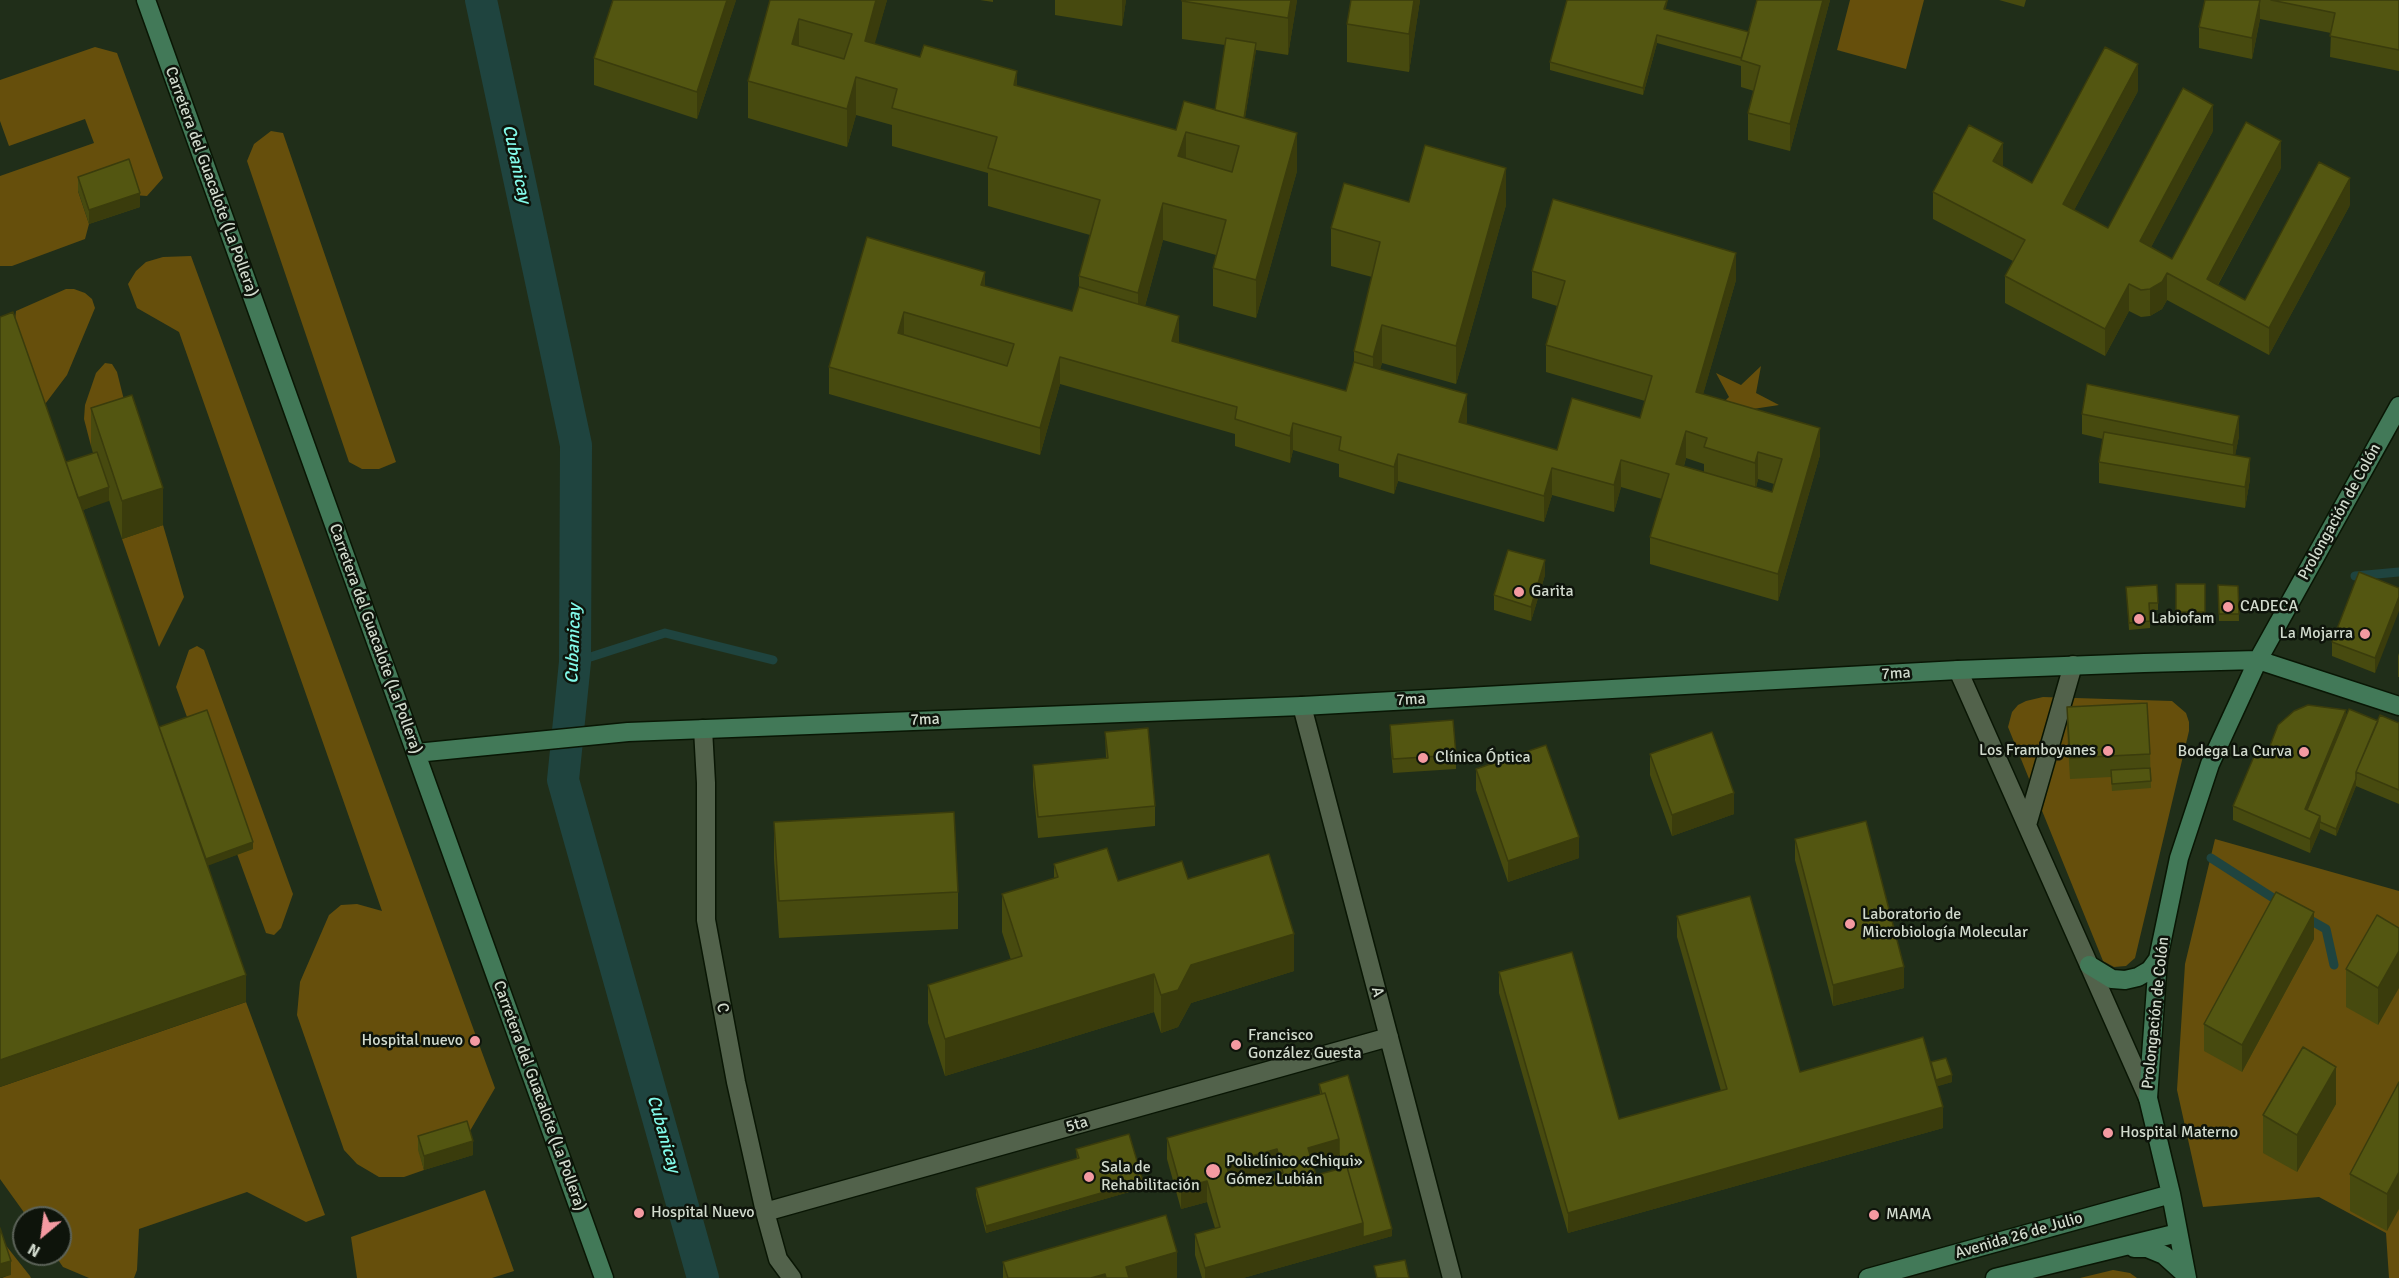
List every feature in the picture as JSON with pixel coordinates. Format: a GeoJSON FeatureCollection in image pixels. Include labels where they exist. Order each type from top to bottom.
{"type":"FeatureCollection","features":[{"type":"Feature","properties":{"kind":"main road","name":"Carretera del Guacalote (La Pollera)"},"geometry":{"type":"LineString","coordinates":[[146,0],[604,1278]]}},
{"type":"Feature","properties":{"kind":"main road","name":"Prolongación de Colón"},"geometry":{"type":"LineString","coordinates":[[2187,1276],[2171,1194],[2148,1098],[2158,959],[2179,858],[2211,764],[2258,660],[2399,406]]}},
{"type":"Feature","properties":{"kind":"main road","name":"7ma"},"geometry":{"type":"LineString","coordinates":[[416,753],[628,732],[1302,706],[2073,664],[2258,660],[2399,706]]}},
{"type":"Feature","properties":{"kind":"main road"},"geometry":{"type":"LineString","coordinates":[[2089,965],[2112,979],[2125,980],[2144,974],[2158,959]]}},
{"type":"Feature","properties":{"kind":"main road","name":"Avenida 26 de Julio"},"geometry":{"type":"LineString","coordinates":[[1868,1278],[2171,1194]]}},
{"type":"Feature","properties":{"kind":"main road","name":"Avenida 26 de Julio"},"geometry":{"type":"LineString","coordinates":[[1995,1278],[2178,1233]]}},
{"type":"Feature","properties":{"kind":"main road"},"geometry":{"type":"LineString","coordinates":[[2117,1249],[2146,1248],[2164,1255],[2187,1276]]}},
{"type":"Feature","properties":{"kind":"street"},"geometry":{"type":"LineString","coordinates":[[2026,825],[2073,664]]}},
{"type":"Feature","properties":{"kind":"street","name":"Prolongación de Colón"},"geometry":{"type":"LineString","coordinates":[[1958,670],[2148,1098]]}},
{"type":"Feature","properties":{"kind":"street","name":"A"},"geometry":{"type":"LineString","coordinates":[[1302,706],[1452,1278]]}},
{"type":"Feature","properties":{"kind":"street","name":"C"},"geometry":{"type":"LineString","coordinates":[[703,729],[706,783],[706,920],[736,1082],[765,1212],[778,1259],[792,1278]]}},
{"type":"Feature","properties":{"kind":"street","name":"5ta"},"geometry":{"type":"LineString","coordinates":[[765,1212],[1389,1037]]}},
{"type":"Feature","properties":{"kind":"shaded area"},"geometry":{"type":"Polygon","coordinates":[[[1850,0],[1924,0],[1906,69],[1837,50],[1850,0]]]}},
{"type":"Feature","properties":{"kind":"shaded area"},"geometry":{"type":"Polygon","coordinates":[[[95,47],[117,53],[163,178],[147,196],[78,191],[89,224],[85,239],[12,266],[0,266],[0,176],[94,143],[85,119],[9,146],[0,121],[0,80],[95,47]]]}},
{"type":"Feature","properties":{"kind":"shaded area"},"geometry":{"type":"Polygon","coordinates":[[[271,131],[283,133],[396,462],[379,469],[362,469],[349,462],[247,161],[254,144],[271,131]]]}},
{"type":"Feature","properties":{"kind":"shaded area"},"geometry":{"type":"Polygon","coordinates":[[[191,256],[495,1088],[467,1136],[419,1150],[424,1170],[404,1177],[379,1177],[357,1164],[344,1150],[297,1015],[300,982],[329,915],[341,905],[357,904],[382,911],[179,332],[137,308],[128,284],[136,271],[146,262],[163,257],[191,256]]]}},
{"type":"Feature","properties":{"kind":"shaded area"},"geometry":{"type":"Polygon","coordinates":[[[66,289],[85,293],[92,299],[95,308],[67,375],[39,412],[13,339],[16,311],[66,289]]]}},
{"type":"Feature","properties":{"kind":"shaded area"},"geometry":{"type":"Polygon","coordinates":[[[105,363],[112,364],[117,372],[132,432],[91,446],[84,419],[85,405],[96,373],[105,363]]]}},
{"type":"Feature","properties":{"kind":"shaded area"},"geometry":{"type":"Polygon","coordinates":[[[1761,366],[1756,393],[1779,405],[1753,409],[1749,434],[1711,414],[1729,397],[1716,373],[1741,385],[1761,366]]]}},
{"type":"Feature","properties":{"kind":"shaded area"},"geometry":{"type":"Polygon","coordinates":[[[163,525],[184,597],[159,647],[122,539],[163,525]]]}},
{"type":"Feature","properties":{"kind":"shaded area"},"geometry":{"type":"Polygon","coordinates":[[[197,646],[204,650],[293,894],[281,928],[274,935],[266,933],[176,687],[189,650],[197,646]]]}},
{"type":"Feature","properties":{"kind":"shaded area"},"geometry":{"type":"Polygon","coordinates":[[[2043,697],[2172,701],[2186,713],[2189,722],[2189,731],[2135,958],[2126,966],[2114,967],[2103,961],[2008,727],[2012,712],[2018,705],[2043,697]]]}},
{"type":"Feature","properties":{"kind":"shaded area"},"geometry":{"type":"Polygon","coordinates":[[[2215,839],[2399,891],[2399,1278],[2389,1278],[2386,1233],[2319,1197],[2203,1207],[2177,1090],[2185,964],[2215,839]]]}},
{"type":"Feature","properties":{"kind":"shaded area"},"geometry":{"type":"Polygon","coordinates":[[[246,1002],[325,1215],[306,1222],[247,1192],[139,1229],[137,1270],[134,1278],[89,1278],[62,1266],[72,1266],[72,1206],[19,1206],[0,1179],[0,1087],[246,1002]]]}},
{"type":"Feature","properties":{"kind":"shaded area"},"geometry":{"type":"Polygon","coordinates":[[[485,1190],[514,1271],[492,1278],[357,1278],[351,1237],[485,1190]]]}},
{"type":"Feature","properties":{"kind":"shaded area"},"geometry":{"type":"Polygon","coordinates":[[[0,1238],[12,1253],[12,1266],[22,1266],[31,1278],[2,1278],[11,1274],[0,1238]]]}},
{"type":"Feature","properties":{"kind":"shaded area"},"geometry":{"type":"Polygon","coordinates":[[[2113,1270],[2130,1273],[2137,1278],[2080,1278],[2113,1270]]]}},
{"type":"Feature","properties":{"kind":"building"},"geometry":{"type":"Polygon","coordinates":[[[613,0],[727,0],[697,92],[594,58],[613,0]]]}},
{"type":"Feature","properties":{"kind":"building"},"geometry":{"type":"Polygon","coordinates":[[[770,0],[876,0],[865,41],[920,57],[924,45],[1017,71],[1014,85],[1176,130],[1184,101],[1297,133],[1256,280],[1213,268],[1226,220],[1163,203],[1138,293],[1079,276],[1100,200],[988,168],[997,137],[892,108],[897,89],[856,77],[847,109],[748,81],[770,0]],[[799,19],[792,44],[844,59],[852,34],[799,19]],[[1186,132],[1178,156],[1232,172],[1239,146],[1186,132]]]}},
{"type":"Feature","properties":{"kind":"building"},"geometry":{"type":"Polygon","coordinates":[[[1182,0],[1291,0],[1288,18],[1182,0]]]}},
{"type":"Feature","properties":{"kind":"building"},"geometry":{"type":"Polygon","coordinates":[[[1351,0],[1414,0],[1409,34],[1347,24],[1351,0]]]}},
{"type":"Feature","properties":{"kind":"building"},"geometry":{"type":"Polygon","coordinates":[[[1567,0],[1667,0],[1664,9],[1749,32],[1741,58],[1657,35],[1643,88],[1550,62],[1567,0]]]}},
{"type":"Feature","properties":{"kind":"building"},"geometry":{"type":"Polygon","coordinates":[[[1757,0],[1823,0],[1790,124],[1748,113],[1760,66],[1741,60],[1757,0]]]}},
{"type":"Feature","properties":{"kind":"building"},"geometry":{"type":"Polygon","coordinates":[[[2205,0],[2260,0],[2252,38],[2199,27],[2205,0]]]}},
{"type":"Feature","properties":{"kind":"building"},"geometry":{"type":"Polygon","coordinates":[[[2271,0],[2399,0],[2399,50],[2330,36],[2335,13],[2271,0]]]}},
{"type":"Feature","properties":{"kind":"building"},"geometry":{"type":"Polygon","coordinates":[[[1226,38],[1256,43],[1244,118],[1215,110],[1226,38]]]}},
{"type":"Feature","properties":{"kind":"building"},"geometry":{"type":"Polygon","coordinates":[[[2105,47],[2138,64],[2063,204],[2108,228],[2183,88],[2213,105],[2140,241],[2172,259],[2246,122],[2281,141],[2207,279],[2245,300],[2319,162],[2350,178],[2269,328],[2167,273],[2162,282],[2150,289],[2141,290],[2129,284],[2105,329],[2005,276],[2025,240],[1933,192],[1969,125],[2003,143],[1993,161],[2032,183],[2105,47]]]}},
{"type":"Feature","properties":{"kind":"building"},"geometry":{"type":"Polygon","coordinates":[[[1425,145],[1506,168],[1456,346],[1382,325],[1373,357],[1354,351],[1380,242],[1331,228],[1344,183],[1409,202],[1425,145]]]}},
{"type":"Feature","properties":{"kind":"building"},"geometry":{"type":"Polygon","coordinates":[[[129,159],[140,193],[89,210],[78,177],[129,159]]]}},
{"type":"Feature","properties":{"kind":"building"},"geometry":{"type":"Polygon","coordinates":[[[1553,199],[1736,253],[1696,392],[1820,428],[1778,574],[1650,537],[1669,474],[1621,460],[1614,485],[1552,468],[1544,496],[1398,454],[1394,467],[1339,450],[1341,437],[1293,423],[1290,436],[1235,419],[1237,407],[1060,357],[1040,428],[829,367],[867,237],[985,272],[981,285],[1072,311],[1079,287],[1179,316],[1172,341],[1346,391],[1354,362],[1467,394],[1459,422],[1557,450],[1572,398],[1640,418],[1652,376],[1546,345],[1565,281],[1532,271],[1553,199]],[[904,312],[898,333],[1007,366],[1014,344],[904,312]],[[1686,431],[1676,464],[1772,492],[1782,459],[1758,452],[1755,463],[1704,447],[1707,438],[1686,431]]]}},
{"type":"Feature","properties":{"kind":"building"},"geometry":{"type":"Polygon","coordinates":[[[13,312],[246,975],[0,1060],[0,317],[13,312]]]}},
{"type":"Feature","properties":{"kind":"building"},"geometry":{"type":"Polygon","coordinates":[[[2087,384],[2239,416],[2233,445],[2082,414],[2087,384]]]}},
{"type":"Feature","properties":{"kind":"building"},"geometry":{"type":"Polygon","coordinates":[[[132,395],[163,488],[122,501],[91,408],[132,395]]]}},
{"type":"Feature","properties":{"kind":"building"},"geometry":{"type":"Polygon","coordinates":[[[2104,432],[2250,458],[2245,487],[2099,462],[2104,432]]]}},
{"type":"Feature","properties":{"kind":"building"},"geometry":{"type":"Polygon","coordinates":[[[97,452],[109,487],[78,498],[66,462],[97,452]]]}},
{"type":"Feature","properties":{"kind":"building","name":"Garita"},"geometry":{"type":"Polygon","coordinates":[[[1508,550],[1545,560],[1531,607],[1494,595],[1508,550]]]}},
{"type":"Feature","properties":{"kind":"building","name":"La Mojarra"},"geometry":{"type":"Polygon","coordinates":[[[2359,572],[2399,588],[2399,597],[2375,658],[2332,642],[2359,572]]]}},
{"type":"Feature","properties":{"kind":"building"},"geometry":{"type":"Polygon","coordinates":[[[2176,584],[2205,584],[2205,612],[2176,612],[2176,584]]]}},
{"type":"Feature","properties":{"kind":"building","name":"Labiofam"},"geometry":{"type":"Polygon","coordinates":[[[2157,585],[2158,603],[2149,603],[2150,621],[2129,623],[2126,587],[2157,585]]]}},
{"type":"Feature","properties":{"kind":"building","name":"CADECA"},"geometry":{"type":"Polygon","coordinates":[[[2218,585],[2238,586],[2239,614],[2219,614],[2218,585]]]}},
{"type":"Feature","properties":{"kind":"building"},"geometry":{"type":"Polygon","coordinates":[[[2147,703],[2150,754],[2070,758],[2067,707],[2147,703]]]}},
{"type":"Feature","properties":{"kind":"building"},"geometry":{"type":"Polygon","coordinates":[[[2308,705],[2346,710],[2305,809],[2320,816],[2310,839],[2233,806],[2258,747],[2268,751],[2278,725],[2294,711],[2308,705]]]}},
{"type":"Feature","properties":{"kind":"building"},"geometry":{"type":"Polygon","coordinates":[[[2349,709],[2378,721],[2356,772],[2356,779],[2336,829],[2320,822],[2320,816],[2307,810],[2349,709]]]}},
{"type":"Feature","properties":{"kind":"building"},"geometry":{"type":"Polygon","coordinates":[[[207,710],[253,842],[206,859],[159,727],[207,710]]]}},
{"type":"Feature","properties":{"kind":"building"},"geometry":{"type":"Polygon","coordinates":[[[2380,715],[2399,723],[2399,790],[2356,772],[2380,715]]]}},
{"type":"Feature","properties":{"kind":"building"},"geometry":{"type":"Polygon","coordinates":[[[1453,720],[1456,755],[1393,759],[1390,725],[1453,720]]]}},
{"type":"Feature","properties":{"kind":"building"},"geometry":{"type":"Polygon","coordinates":[[[1148,728],[1155,806],[1038,817],[1033,765],[1108,758],[1105,732],[1148,728]]]}},
{"type":"Feature","properties":{"kind":"building"},"geometry":{"type":"Polygon","coordinates":[[[1712,732],[1734,793],[1672,815],[1650,754],[1712,732]]]}},
{"type":"Feature","properties":{"kind":"building"},"geometry":{"type":"Polygon","coordinates":[[[1546,745],[1579,837],[1508,861],[1476,769],[1546,745]]]}},
{"type":"Feature","properties":{"kind":"building"},"geometry":{"type":"Polygon","coordinates":[[[2150,768],[2151,781],[2112,784],[2111,770],[2150,768]]]}},
{"type":"Feature","properties":{"kind":"building"},"geometry":{"type":"Polygon","coordinates":[[[954,812],[958,892],[779,901],[774,822],[954,812]]]}},
{"type":"Feature","properties":{"kind":"building","name":"Laboratorio de Microbiología Molecular"},"geometry":{"type":"Polygon","coordinates":[[[1866,821],[1904,967],[1833,985],[1795,839],[1866,821]]]}},
{"type":"Feature","properties":{"kind":"building"},"geometry":{"type":"Polygon","coordinates":[[[1107,848],[1118,881],[1182,861],[1188,879],[1269,854],[1294,934],[1191,965],[1178,990],[1161,995],[1154,974],[945,1039],[928,985],[1022,956],[1002,894],[1058,877],[1054,864],[1107,848]]]}},
{"type":"Feature","properties":{"kind":"building"},"geometry":{"type":"Polygon","coordinates":[[[2276,892],[2314,912],[2242,1045],[2204,1024],[2276,892]]]}},
{"type":"Feature","properties":{"kind":"building"},"geometry":{"type":"Polygon","coordinates":[[[1750,896],[1800,1072],[1923,1037],[1943,1107],[1568,1213],[1499,972],[1572,952],[1619,1119],[1727,1089],[1677,916],[1750,896]]]}},
{"type":"Feature","properties":{"kind":"building"},"geometry":{"type":"Polygon","coordinates":[[[2377,915],[2399,928],[2399,951],[2378,988],[2346,969],[2377,915]]]}},
{"type":"Feature","properties":{"kind":"building"},"geometry":{"type":"Polygon","coordinates":[[[2303,1047],[2336,1067],[2297,1135],[2263,1115],[2303,1047]]]}},
{"type":"Feature","properties":{"kind":"building"},"geometry":{"type":"Polygon","coordinates":[[[1946,1058],[1952,1075],[1936,1080],[1931,1062],[1946,1058]]]}},
{"type":"Feature","properties":{"kind":"building"},"geometry":{"type":"Polygon","coordinates":[[[1348,1075],[1392,1229],[1363,1237],[1363,1223],[1347,1167],[1343,1168],[1339,1155],[1339,1139],[1325,1093],[1322,1094],[1319,1084],[1348,1075]]]}},
{"type":"Feature","properties":{"kind":"building"},"geometry":{"type":"Polygon","coordinates":[[[2399,1082],[2399,1172],[2387,1194],[2350,1174],[2399,1082]]]}},
{"type":"Feature","properties":{"kind":"building"},"geometry":{"type":"Polygon","coordinates":[[[1325,1093],[1339,1139],[1308,1148],[1316,1175],[1347,1167],[1363,1223],[1205,1268],[1195,1234],[1220,1227],[1207,1181],[1181,1188],[1167,1138],[1325,1093]],[[1277,1149],[1226,1163],[1232,1187],[1283,1173],[1277,1149]]]}},
{"type":"Feature","properties":{"kind":"building"},"geometry":{"type":"Polygon","coordinates":[[[467,1121],[473,1141],[424,1156],[418,1136],[467,1121]]]}},
{"type":"Feature","properties":{"kind":"building","name":"Sala de Rehabilitación"},"geometry":{"type":"Polygon","coordinates":[[[1129,1134],[1143,1181],[986,1226],[976,1188],[1079,1158],[1076,1149],[1129,1134]]]}},
{"type":"Feature","properties":{"kind":"building"},"geometry":{"type":"Polygon","coordinates":[[[1166,1215],[1177,1252],[1126,1267],[1129,1278],[1106,1278],[1105,1274],[1091,1278],[1008,1278],[1003,1262],[1166,1215]]]}},
{"type":"Feature","properties":{"kind":"building"},"geometry":{"type":"Polygon","coordinates":[[[0,1228],[11,1261],[0,1264],[0,1228]]]}},
{"type":"Feature","properties":{"kind":"building"},"geometry":{"type":"Polygon","coordinates":[[[1405,1260],[1409,1278],[1377,1278],[1374,1266],[1405,1260]]]}},
{"type":"Feature","properties":{"kind":"waterway","name":"Cubanicay"},"geometry":{"type":"LineString","coordinates":[[481,0],[576,445],[575,662],[563,780],[703,1278]]}},
{"type":"Feature","properties":{"kind":"waterway"},"geometry":{"type":"LineString","coordinates":[[2355,576],[2399,572]]}},
{"type":"Feature","properties":{"kind":"waterway"},"geometry":{"type":"LineString","coordinates":[[575,662],[665,633],[773,660]]}},
{"type":"Feature","properties":{"kind":"waterway"},"geometry":{"type":"LineString","coordinates":[[2211,858],[2281,903]]}},
{"type":"Feature","properties":{"kind":"waterway"},"geometry":{"type":"LineString","coordinates":[[2303,916],[2326,929],[2334,965]]}},
{"type":"Feature","properties":{"kind":"place","name":"Garita"},"geometry":{"type":"Point","coordinates":[1519,592]}},
{"type":"Feature","properties":{"kind":"place","name":"CADECA"},"geometry":{"type":"Point","coordinates":[2228,607]}},
{"type":"Feature","properties":{"kind":"place","name":"Labiofam"},"geometry":{"type":"Point","coordinates":[2139,619]}},
{"type":"Feature","properties":{"kind":"place","name":"La Mojarra"},"geometry":{"type":"Point","coordinates":[2365,634]}},
{"type":"Feature","properties":{"kind":"place","name":"Los Framboyanes"},"geometry":{"type":"Point","coordinates":[2108,751]}},
{"type":"Feature","properties":{"kind":"place","name":"Bodega La Curva"},"geometry":{"type":"Point","coordinates":[2304,752]}},
{"type":"Feature","properties":{"kind":"place","name":"Clínica Óptica"},"geometry":{"type":"Point","coordinates":[1423,758]}},
{"type":"Feature","properties":{"kind":"place","name":"Laboratorio de Microbiología Molecular"},"geometry":{"type":"Point","coordinates":[1850,924]}},
{"type":"Feature","properties":{"kind":"place","name":"Hospital nuevo"},"geometry":{"type":"Point","coordinates":[475,1041]}},
{"type":"Feature","properties":{"kind":"place","name":"Francisco González Guesta"},"geometry":{"type":"Point","coordinates":[1236,1045]}},
{"type":"Feature","properties":{"kind":"place","name":"Hospital Materno"},"geometry":{"type":"Point","coordinates":[2108,1133]}},
{"type":"Feature","properties":{"kind":"place","name":"Policlínico «Chiqui» Gómez Lubián"},"geometry":{"type":"Point","coordinates":[1213,1171]}},
{"type":"Feature","properties":{"kind":"place","name":"Sala de Rehabilitación"},"geometry":{"type":"Point","coordinates":[1089,1177]}},
{"type":"Feature","properties":{"kind":"place","name":"Hospital Nuevo"},"geometry":{"type":"Point","coordinates":[639,1213]}},
{"type":"Feature","properties":{"kind":"place","name":"MAMA"},"geometry":{"type":"Point","coordinates":[1874,1215]}}]}
